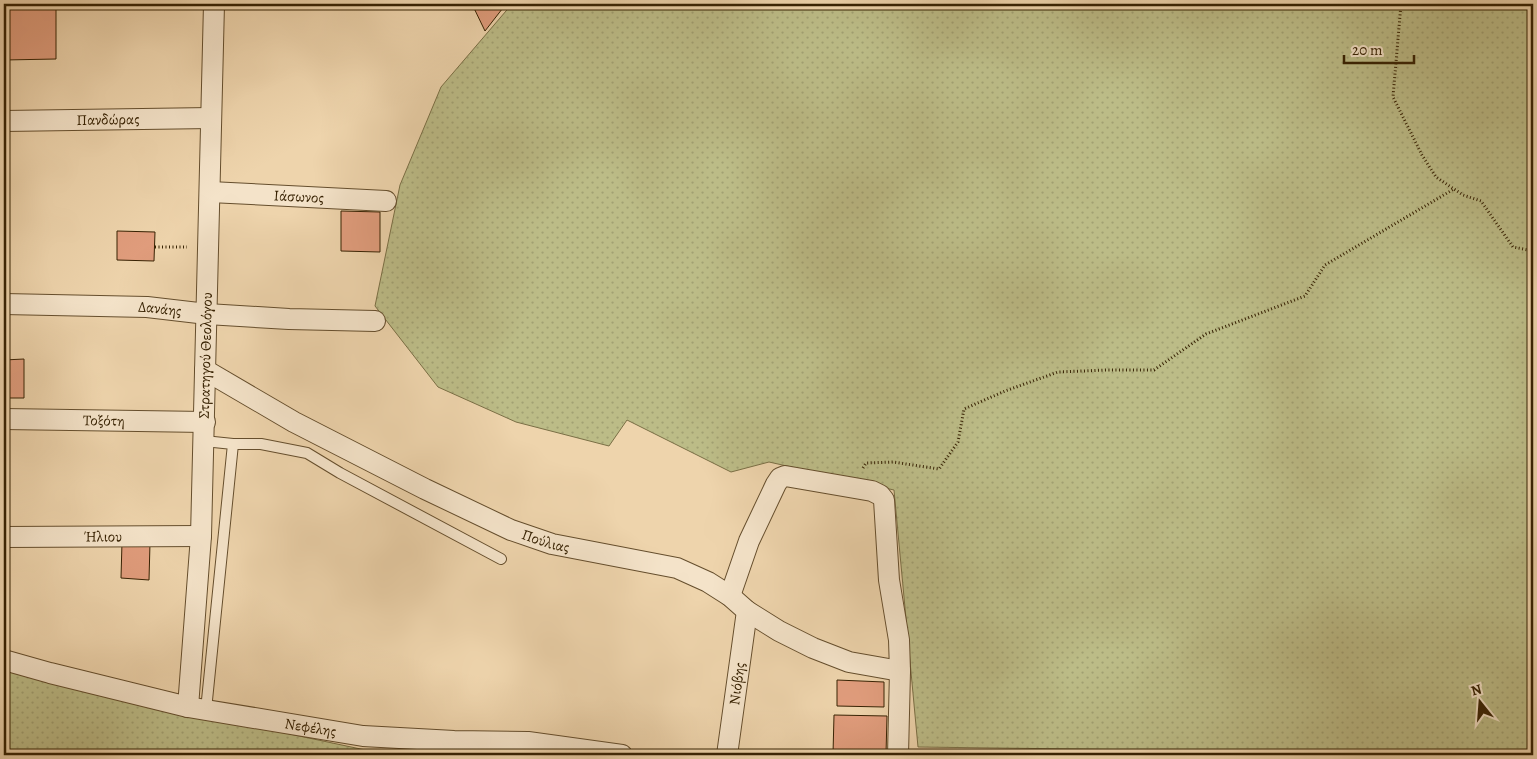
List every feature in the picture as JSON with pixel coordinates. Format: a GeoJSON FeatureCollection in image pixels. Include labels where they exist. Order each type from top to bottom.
{"type":"FeatureCollection","features":[{"type":"Feature","properties":{"kind":"street","name":"Στρατηγού Θεολόγου"},"geometry":{"type":"LineString","coordinates":[[197,708],[214,4]]}},
{"type":"Feature","properties":{"kind":"street","name":"Πανδώρας"},"geometry":{"type":"LineString","coordinates":[[4,122],[211,118]]}},
{"type":"Feature","properties":{"kind":"street","name":"Ιάσωνος"},"geometry":{"type":"LineString","coordinates":[[210,192],[386,201]]}},
{"type":"Feature","properties":{"kind":"street","name":"Δανάης"},"geometry":{"type":"LineString","coordinates":[[4,304],[147,307],[207,314],[289,319],[375,321]]}},
{"type":"Feature","properties":{"kind":"street","name":"Πούλιας"},"geometry":{"type":"LineString","coordinates":[[206,370],[294,422],[511,530],[552,544],[677,568],[708,582],[730,596],[747,611],[779,631],[822,651],[849,662],[900,671]]}},
{"type":"Feature","properties":{"kind":"street","name":"Τοξότη"},"geometry":{"type":"LineString","coordinates":[[4,420],[204,432]]}},
{"type":"Feature","properties":{"kind":"street"},"geometry":{"type":"LineString","coordinates":[[730,596],[749,541],[780,478],[785,476],[872,491],[880,495],[884,500],[889,580],[899,640],[898,755]]}},
{"type":"Feature","properties":{"kind":"street","name":"Ήλιου"},"geometry":{"type":"LineString","coordinates":[[4,537],[201,536]]}},
{"type":"Feature","properties":{"kind":"street","name":"Νιόβης"},"geometry":{"type":"LineString","coordinates":[[727,755],[747,611]]}},
{"type":"Feature","properties":{"kind":"street","name":"Νεφέλης"},"geometry":{"type":"LineString","coordinates":[[4,660],[50,673],[197,708],[363,736],[454,741],[528,742],[622,755]]}},
{"type":"Feature","properties":{"kind":"lane"},"geometry":{"type":"LineString","coordinates":[[204,432],[233,444],[261,444],[307,453],[340,473],[501,560]]}},
{"type":"Feature","properties":{"kind":"lane"},"geometry":{"type":"LineString","coordinates":[[197,708],[233,444]]}},
{"type":"Feature","properties":{"kind":"path"},"geometry":{"type":"LineString","coordinates":[[1401,4],[1393,97],[1422,156],[1436,177],[1463,196],[1481,201],[1513,247],[1533,251]]}},
{"type":"Feature","properties":{"kind":"path"},"geometry":{"type":"LineString","coordinates":[[854,488],[866,463],[893,462],[939,469],[958,442],[964,409],[1006,390],[1058,372],[1154,370],[1206,334],[1305,296],[1324,264],[1454,189]]}},
{"type":"Feature","properties":{"kind":"path"},"geometry":{"type":"LineString","coordinates":[[155,247],[208,247]]}},
{"type":"Feature","properties":{"kind":"green space"},"geometry":{"type":"Polygon","coordinates":[[[512,4],[1533,4],[1533,755],[1184,755],[1151,750],[918,747],[894,490],[769,462],[731,472],[627,420],[609,446],[516,422],[438,387],[375,306],[400,185],[441,87],[512,4]]]}},
{"type":"Feature","properties":{"kind":"green space"},"geometry":{"type":"Polygon","coordinates":[[[4,668],[45,682],[370,751],[397,755],[4,755],[4,668]]]}},
{"type":"Feature","properties":{"kind":"building"},"geometry":{"type":"Polygon","coordinates":[[[4,4],[56,4],[56,59],[4,60],[4,4]]]}},
{"type":"Feature","properties":{"kind":"building"},"geometry":{"type":"Polygon","coordinates":[[[472,4],[506,4],[485,31],[472,4]]]}},
{"type":"Feature","properties":{"kind":"building"},"geometry":{"type":"Polygon","coordinates":[[[341,211],[380,212],[380,252],[341,251],[341,211]]]}},
{"type":"Feature","properties":{"kind":"building"},"geometry":{"type":"Polygon","coordinates":[[[117,231],[155,232],[154,261],[117,260],[117,231]]]}},
{"type":"Feature","properties":{"kind":"building"},"geometry":{"type":"Polygon","coordinates":[[[24,359],[24,398],[4,398],[4,360],[24,359]]]}},
{"type":"Feature","properties":{"kind":"building"},"geometry":{"type":"Polygon","coordinates":[[[122,542],[150,543],[149,580],[121,578],[122,542]]]}},
{"type":"Feature","properties":{"kind":"building"},"geometry":{"type":"Polygon","coordinates":[[[837,680],[884,682],[884,707],[837,706],[837,680]]]}},
{"type":"Feature","properties":{"kind":"building"},"geometry":{"type":"Polygon","coordinates":[[[834,715],[887,716],[886,754],[833,754],[834,715]]]}}]}
